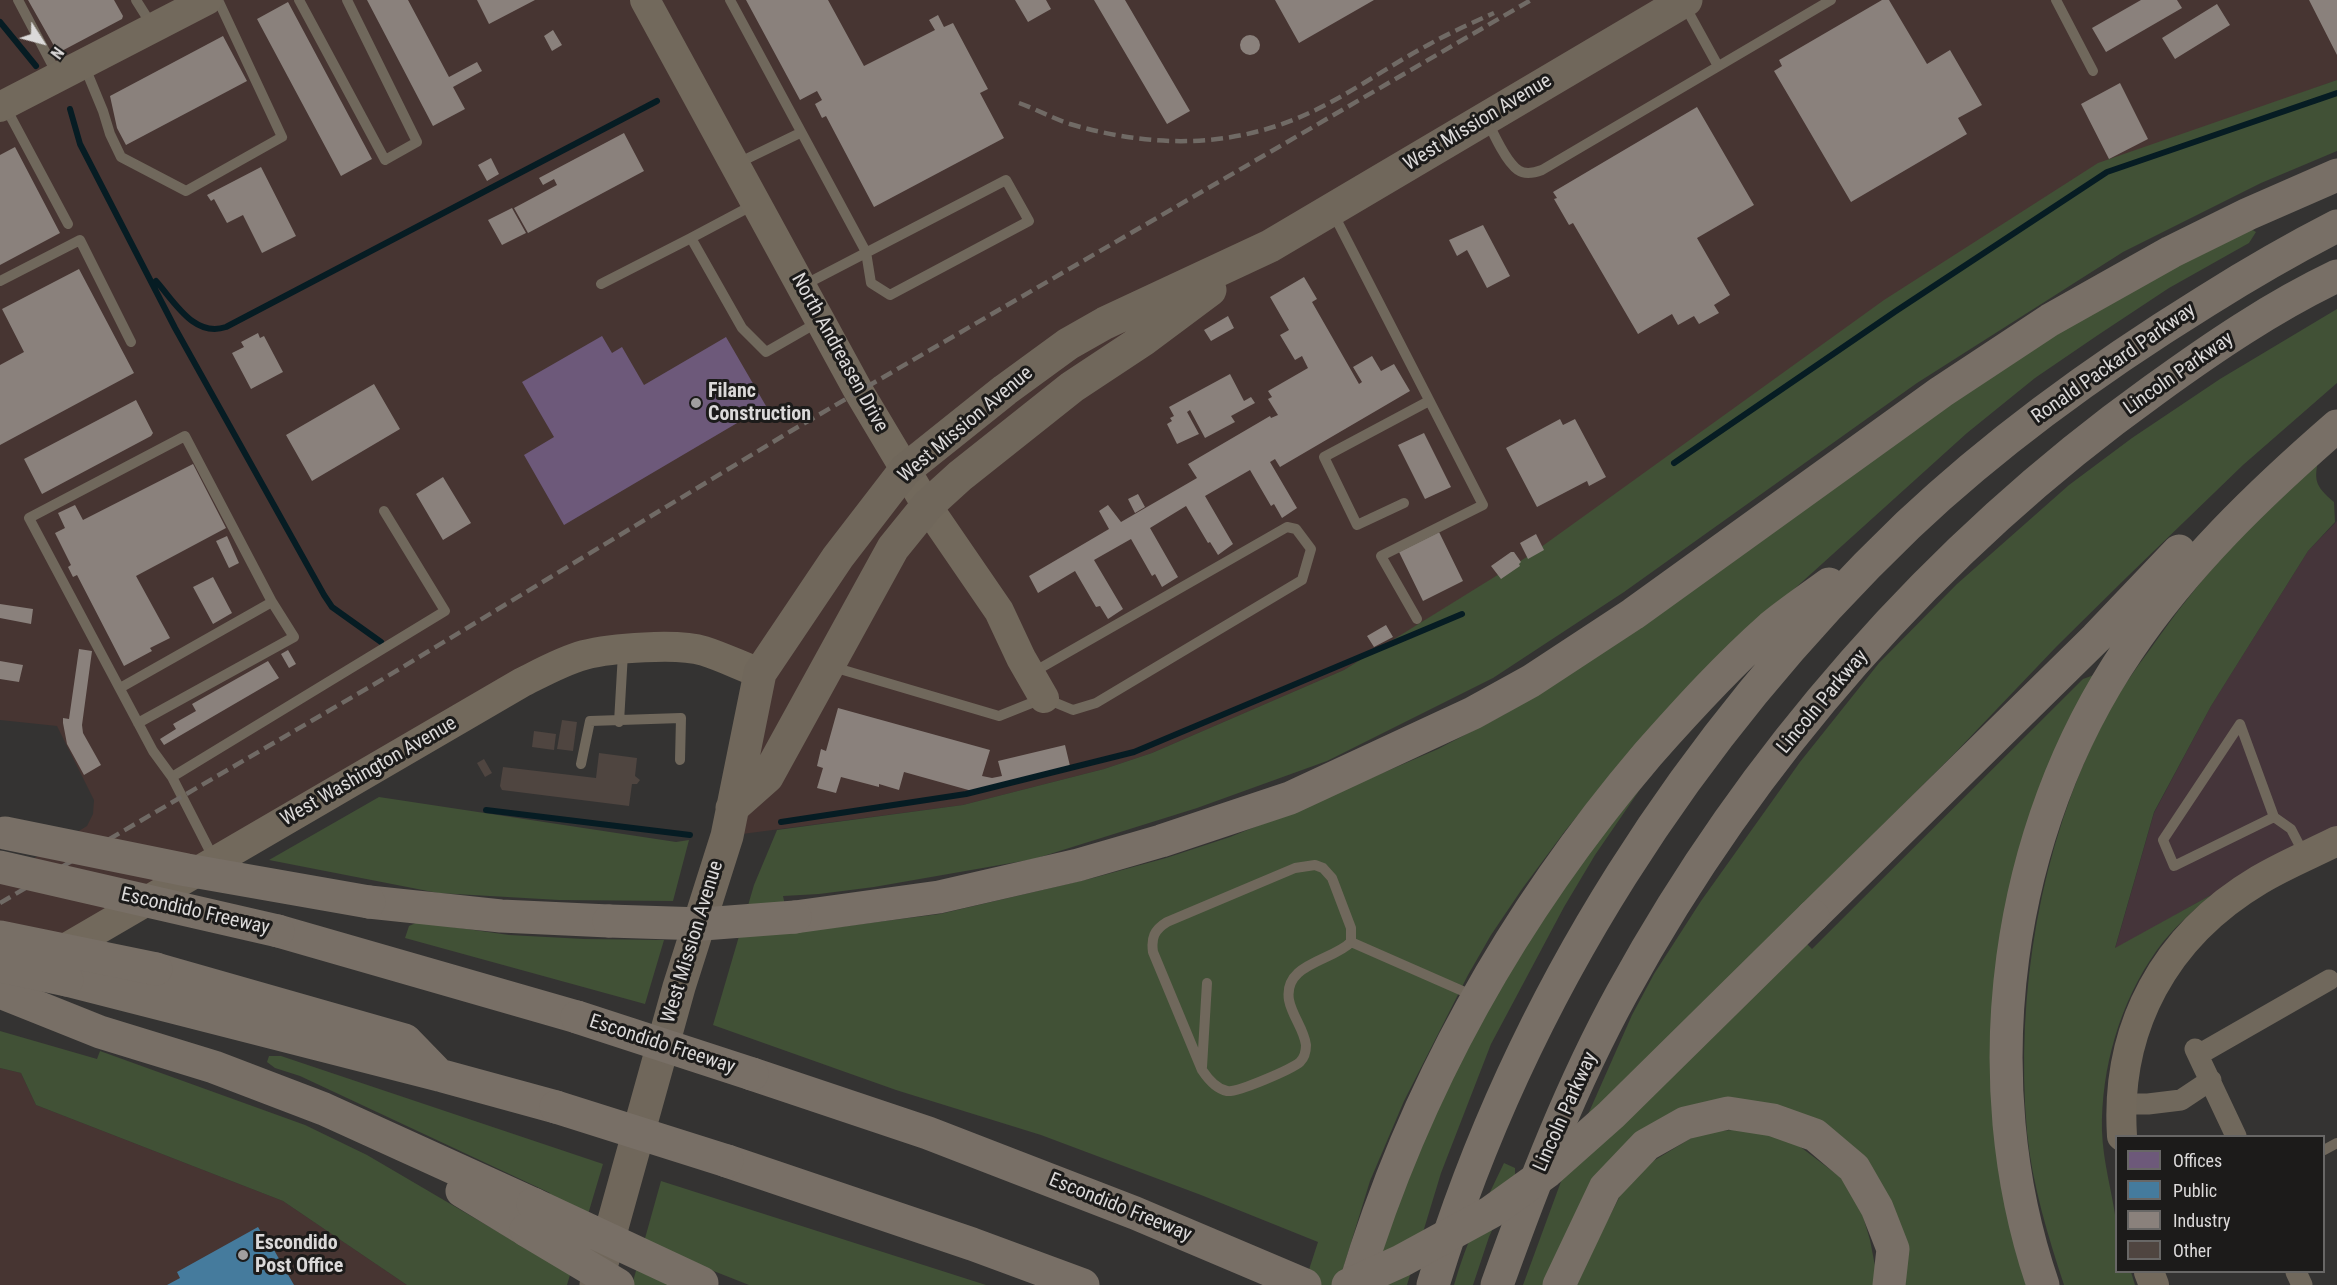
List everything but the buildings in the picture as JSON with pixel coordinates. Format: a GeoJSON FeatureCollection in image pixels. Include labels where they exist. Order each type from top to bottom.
{"type":"FeatureCollection","features":[{"type":"Feature","properties":{"kind":"highway"},"geometry":{"type":"LineString","coordinates":[[3,832],[187,870],[369,902],[501,916],[703,924],[795,917],[939,897],[1077,865],[1151,844],[1290,798],[1473,713],[1531,681],[1633,614],[1941,392],[2050,320],[2171,252],[2248,214],[2337,175]]}},
{"type":"Feature","properties":{"kind":"highway","name":"Ronald Packard Parkway"},"geometry":{"type":"LineString","coordinates":[[1908,526],[2021,429],[2139,342],[2266,264],[2337,226]]}},
{"type":"Feature","properties":{"kind":"highway","name":"Lincoln Parkway"},"geometry":{"type":"LineString","coordinates":[[1497,1285],[1526,1203],[1559,1123],[1621,994],[1685,886],[1721,831],[1838,681],[1950,560],[2021,494],[2113,419],[2214,347],[2337,276]]}},
{"type":"Feature","properties":{"kind":"highway"},"geometry":{"type":"LineString","coordinates":[[1348,1285],[1401,1261],[1491,1212],[1548,1171],[1611,1115],[2096,638],[2180,551],[2337,403]]}},
{"type":"Feature","properties":{"kind":"highway"},"geometry":{"type":"LineString","coordinates":[[2043,1285],[2018,1191],[2007,1099],[2006,1041],[2019,919],[2053,796],[2073,747],[2099,697],[2127,651],[2160,605],[2192,567],[2251,505],[2337,426]]}},
{"type":"Feature","properties":{"kind":"highway"},"geometry":{"type":"LineString","coordinates":[[1355,1285],[1373,1224],[1402,1150],[1441,1064],[1477,997],[1546,885],[1618,790],[1692,703],[1772,627],[1908,526]]}},
{"type":"Feature","properties":{"kind":"highway"},"geometry":{"type":"LineString","coordinates":[[1433,1285],[1469,1181],[1504,1096],[1540,1020],[1641,841],[1749,695],[1795,642],[1908,526]]}},
{"type":"Feature","properties":{"kind":"highway","name":"Escondido Freeway"},"geometry":{"type":"LineString","coordinates":[[0,867],[278,931],[577,1017],[960,1145],[1136,1213],[1303,1284]]}},
{"type":"Feature","properties":{"kind":"highway"},"geometry":{"type":"LineString","coordinates":[[0,937],[156,969],[405,1040],[439,1075]]}},
{"type":"Feature","properties":{"kind":"highway"},"geometry":{"type":"LineString","coordinates":[[0,966],[67,980],[556,1107],[727,1161],[1083,1285]]}},
{"type":"Feature","properties":{"kind":"highway"},"geometry":{"type":"LineString","coordinates":[[0,992],[100,1032],[214,1067],[324,1109],[530,1217],[705,1284]]}},
{"type":"Feature","properties":{"kind":"highway"},"geometry":{"type":"LineString","coordinates":[[1559,1285],[1605,1188],[1646,1145],[1685,1123],[1728,1113],[1773,1120],[1815,1135],[1854,1168],[1878,1208],[1893,1249],[1889,1285]]}},
{"type":"Feature","properties":{"kind":"highway"},"geometry":{"type":"LineString","coordinates":[[530,1217],[618,1285]]}},
{"type":"Feature","properties":{"kind":"main road","name":"West Mission Avenue"},"geometry":{"type":"LineString","coordinates":[[596,1285],[679,987],[726,836],[760,673],[838,557],[905,471],[1005,390],[1068,344],[1105,323],[1270,246],[1684,1]]}},
{"type":"Feature","properties":{"kind":"main road","name":"West Mission Avenue"},"geometry":{"type":"LineString","coordinates":[[732,808],[766,777],[894,548],[927,506],[960,476],[1072,387],[1143,340],[1270,246]]}},
{"type":"Feature","properties":{"kind":"street"},"geometry":{"type":"LineString","coordinates":[[1,106],[207,0]]}},
{"type":"Feature","properties":{"kind":"street","name":"North Andreasen Drive"},"geometry":{"type":"LineString","coordinates":[[645,0],[859,392],[927,506],[999,611],[1037,686]]}},
{"type":"Feature","properties":{"kind":"street","name":"West Washington Avenue"},"geometry":{"type":"LineString","coordinates":[[0,986],[521,683],[585,655],[623,649],[667,647],[702,650],[760,673]]}},
{"type":"Feature","properties":{"kind":"street"},"geometry":{"type":"LineString","coordinates":[[2122,1135],[2120,1104],[2132,1034],[2165,966],[2204,920],[2259,880],[2337,841]]}},
{"type":"Feature","properties":{"kind":"street"},"geometry":{"type":"LineString","coordinates":[[2235,1135],[2196,1052],[2329,980]]}},
{"type":"Feature","properties":{"kind":"street"},"geometry":{"type":"LineString","coordinates":[[2120,1104],[2148,1104],[2181,1100],[2211,1080]]}},
{"type":"Feature","properties":{"kind":"lane"},"geometry":{"type":"LineString","coordinates":[[18,0],[71,70],[121,157],[186,191],[282,137],[218,0]]}},
{"type":"Feature","properties":{"kind":"lane"},"geometry":{"type":"LineString","coordinates":[[136,0],[153,28]]}},
{"type":"Feature","properties":{"kind":"lane"},"geometry":{"type":"LineString","coordinates":[[299,0],[385,160],[417,142],[347,0]]}},
{"type":"Feature","properties":{"kind":"lane"},"geometry":{"type":"LineString","coordinates":[[730,0],[866,252],[871,283],[890,295],[1029,221],[1006,180],[866,252],[801,286]]}},
{"type":"Feature","properties":{"kind":"lane"},"geometry":{"type":"LineString","coordinates":[[1486,118],[1499,146],[1518,170],[1531,174],[1542,170],[1831,0]]}},
{"type":"Feature","properties":{"kind":"lane"},"geometry":{"type":"LineString","coordinates":[[2056,0],[2093,71]]}},
{"type":"Feature","properties":{"kind":"lane"},"geometry":{"type":"LineString","coordinates":[[1684,1],[1718,66]]}},
{"type":"Feature","properties":{"kind":"lane"},"geometry":{"type":"LineString","coordinates":[[1,106],[68,224]]}},
{"type":"Feature","properties":{"kind":"lane"},"geometry":{"type":"LineString","coordinates":[[735,165],[800,133]]}},
{"type":"Feature","properties":{"kind":"lane"},"geometry":{"type":"LineString","coordinates":[[601,284],[756,204]]}},
{"type":"Feature","properties":{"kind":"lane"},"geometry":{"type":"LineString","coordinates":[[1331,210],[1483,505],[1381,556],[1417,619]]}},
{"type":"Feature","properties":{"kind":"lane"},"geometry":{"type":"LineString","coordinates":[[691,238],[742,328],[766,352],[820,321]]}},
{"type":"Feature","properties":{"kind":"lane"},"geometry":{"type":"LineString","coordinates":[[0,281],[80,240],[131,342]]}},
{"type":"Feature","properties":{"kind":"lane"},"geometry":{"type":"LineString","coordinates":[[1404,503],[1357,525],[1324,457],[1429,400]]}},
{"type":"Feature","properties":{"kind":"lane"},"geometry":{"type":"LineString","coordinates":[[138,723],[294,637],[272,602],[185,436],[29,518],[120,688],[138,723],[153,751],[172,777],[215,861]]}},
{"type":"Feature","properties":{"kind":"lane"},"geometry":{"type":"LineString","coordinates":[[172,777],[445,610],[384,511]]}},
{"type":"Feature","properties":{"kind":"lane"},"geometry":{"type":"LineString","coordinates":[[828,665],[999,716],[1037,686],[1287,527],[1296,529],[1311,549],[1302,580],[1096,703],[1073,710],[1037,686]]}},
{"type":"Feature","properties":{"kind":"lane"},"geometry":{"type":"LineString","coordinates":[[120,688],[272,602]]}},
{"type":"Feature","properties":{"kind":"lane"},"geometry":{"type":"LineString","coordinates":[[619,722],[623,649]]}},
{"type":"Feature","properties":{"kind":"lane"},"geometry":{"type":"LineString","coordinates":[[581,764],[590,722],[681,718],[680,760]]}},
{"type":"Feature","properties":{"kind":"lane"},"geometry":{"type":"LineString","coordinates":[[2274,817],[2174,866],[2163,840],[2240,724],[2274,817],[2291,829],[2306,857]]}},
{"type":"Feature","properties":{"kind":"lane"},"geometry":{"type":"LineString","coordinates":[[1315,866],[1323,868],[1332,878],[1351,928],[1351,942],[1338,952],[1304,968],[1291,985],[1289,999],[1306,1045],[1306,1052],[1298,1063],[1240,1090],[1227,1091],[1218,1087],[1202,1070],[1153,952],[1151,941],[1160,927],[1295,868],[1315,866]]}},
{"type":"Feature","properties":{"kind":"lane"},"geometry":{"type":"LineString","coordinates":[[1351,942],[1477,997]]}},
{"type":"Feature","properties":{"kind":"lane"},"geometry":{"type":"LineString","coordinates":[[1202,1070],[1207,983]]}},
{"type":"Feature","properties":{"kind":"shaded area"},"geometry":{"type":"Polygon","coordinates":[[[0,0],[2337,0],[2337,80],[2269,105],[1344,670],[1152,753],[1104,769],[963,805],[727,836],[759,673],[732,663],[585,655],[0,986],[0,879],[87,826],[93,814],[94,800],[57,726],[0,720],[0,0]]]}},
{"type":"Feature","properties":{"kind":"shaded area"},"geometry":{"type":"Polygon","coordinates":[[[2337,521],[2337,841],[2259,880],[2211,895],[2115,949],[2154,813],[2211,706],[2308,551],[2337,521]]]}},
{"type":"Feature","properties":{"kind":"shaded area"},"geometry":{"type":"Polygon","coordinates":[[[0,1068],[21,1073],[36,1105],[283,1201],[407,1285],[0,1285],[0,1068]]]}},
{"type":"Feature","properties":{"kind":"green space"},"geometry":{"type":"Polygon","coordinates":[[[2337,80],[2337,151],[2261,183],[2123,252],[1917,383],[1624,592],[1493,678],[1327,761],[1197,808],[1034,859],[874,887],[783,896],[791,933],[940,914],[1093,878],[1230,837],[1438,749],[1505,714],[2002,368],[2171,267],[2251,229],[2256,232],[2249,243],[2169,288],[2035,378],[1967,433],[1751,628],[1623,760],[1565,831],[1522,889],[1468,975],[1404,1101],[1370,1181],[1338,1285],[1304,1285],[1318,1242],[1041,1135],[896,1090],[713,1025],[754,885],[777,830],[963,805],[1104,769],[1152,753],[1344,670],[1530,555],[1884,300],[2098,163],[2337,80]]]}},
{"type":"Feature","properties":{"kind":"green space"},"geometry":{"type":"Polygon","coordinates":[[[2337,309],[2337,383],[2243,465],[2128,576],[1785,922],[1812,949],[2083,679],[2094,675],[2099,679],[2011,914],[2034,1285],[1899,1285],[1866,1163],[1689,1110],[1548,1285],[1523,1285],[1574,1146],[1632,1015],[1654,974],[1701,901],[1800,762],[1879,663],[1957,584],[2069,485],[2132,438],[2220,379],[2337,309]]]}},
{"type":"Feature","properties":{"kind":"green space"},"geometry":{"type":"Polygon","coordinates":[[[2319,456],[2316,471],[2317,482],[2334,502],[2335,522],[2308,551],[2211,706],[2154,812],[2115,948],[2211,895],[2169,935],[2144,970],[2123,1014],[2109,1060],[2102,1131],[2115,1216],[2115,1273],[2131,1273],[2135,1285],[2064,1285],[2033,1171],[2027,1132],[2024,1080],[2029,974],[2048,870],[2081,770],[2114,703],[2178,611],[2249,528],[2319,456]]]}},
{"type":"Feature","properties":{"kind":"green space"},"geometry":{"type":"Polygon","coordinates":[[[1641,788],[1595,855],[1564,907],[1491,1044],[1441,1173],[1407,1285],[1366,1285],[1422,1134],[1534,919],[1641,788]]]}},
{"type":"Feature","properties":{"kind":"green space"},"geometry":{"type":"Polygon","coordinates":[[[379,797],[676,842],[689,840],[673,901],[559,900],[438,893],[269,860],[379,797]]]}},
{"type":"Feature","properties":{"kind":"green space"},"geometry":{"type":"Polygon","coordinates":[[[418,922],[509,935],[664,940],[645,1004],[405,938],[409,926],[418,922]]]}},
{"type":"Feature","properties":{"kind":"green space"},"geometry":{"type":"Polygon","coordinates":[[[0,1031],[97,1059],[100,1051],[305,1125],[367,1155],[529,1250],[550,1193],[300,1076],[275,1068],[267,1062],[269,1056],[281,1056],[603,1164],[567,1285],[407,1285],[283,1201],[36,1105],[21,1073],[0,1068],[0,1031]]]}},
{"type":"Feature","properties":{"kind":"green space"},"geometry":{"type":"Polygon","coordinates":[[[1747,1129],[1794,1142],[1844,1180],[1860,1206],[1876,1271],[1875,1285],[1574,1285],[1621,1194],[1645,1166],[1693,1137],[1719,1131],[1747,1129]]]}},
{"type":"Feature","properties":{"kind":"green space"},"geometry":{"type":"Polygon","coordinates":[[[1504,1163],[1515,1168],[1515,1179],[1489,1237],[1473,1285],[1454,1285],[1470,1238],[1504,1163]]]}},
{"type":"Feature","properties":{"kind":"green space"},"geometry":{"type":"Polygon","coordinates":[[[661,1181],[986,1285],[749,1285],[706,1268],[700,1285],[632,1285],[661,1181]]]}},
{"type":"Feature","properties":{"kind":"waterway"},"geometry":{"type":"LineString","coordinates":[[0,22],[36,66]]}},
{"type":"Feature","properties":{"kind":"waterway"},"geometry":{"type":"LineString","coordinates":[[1674,463],[1896,311],[2107,172],[2337,93]]}},
{"type":"Feature","properties":{"kind":"waterway"},"geometry":{"type":"LineString","coordinates":[[156,281],[186,316],[195,323],[215,329],[226,327],[657,101]]}},
{"type":"Feature","properties":{"kind":"waterway"},"geometry":{"type":"LineString","coordinates":[[70,109],[80,144],[175,328],[324,595],[332,607],[381,642]]}},
{"type":"Feature","properties":{"kind":"waterway"},"geometry":{"type":"LineString","coordinates":[[781,822],[966,794],[1134,752],[1462,614]]}},
{"type":"Feature","properties":{"kind":"waterway"},"geometry":{"type":"LineString","coordinates":[[486,810],[690,835]]}},
{"type":"Feature","properties":{"kind":"railway"},"geometry":{"type":"LineString","coordinates":[[0,903],[378,682],[791,431],[1531,0]]}},
{"type":"Feature","properties":{"kind":"railway"},"geometry":{"type":"LineString","coordinates":[[1019,103],[1070,124],[1126,137],[1182,141],[1237,136],[1293,120],[1311,112],[1411,54],[1494,13]]}},
{"type":"Feature","properties":{"kind":"place","name":"Filanc Construction"},"geometry":{"type":"Point","coordinates":[696,403]}},
{"type":"Feature","properties":{"kind":"place","name":"Escondido Post Office"},"geometry":{"type":"Point","coordinates":[243,1255]}}]}
